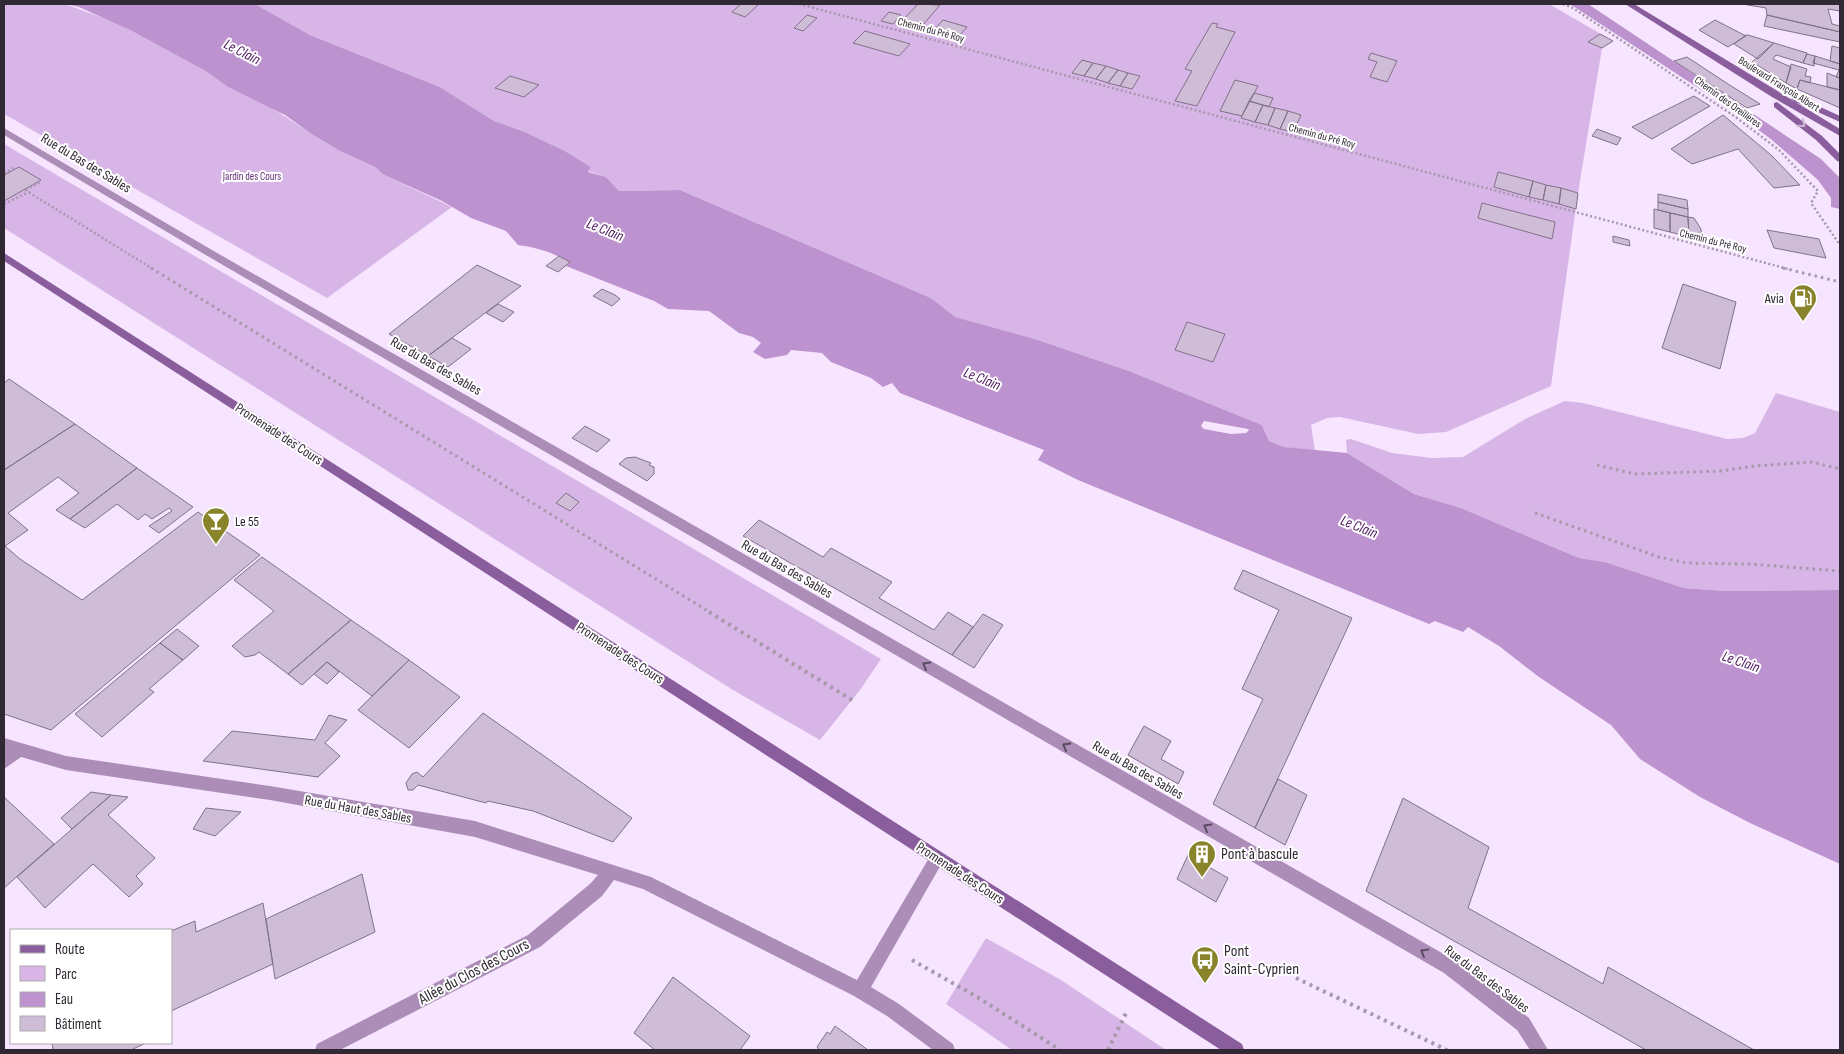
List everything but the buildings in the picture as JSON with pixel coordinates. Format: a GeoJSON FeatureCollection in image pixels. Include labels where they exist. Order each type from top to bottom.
{"type":"FeatureCollection","features":[{"type":"Feature","properties":{"kind":"street","name":"Boulevard François Albert"},"geometry":{"type":"LineString","coordinates":[[1629,4],[1708,52],[1775,96],[1840,133]]}},
{"type":"Feature","properties":{"kind":"street","name":"Boulevard François Albert"},"geometry":{"type":"LineString","coordinates":[[1708,52],[1802,102],[1840,119]]}},
{"type":"Feature","properties":{"kind":"street"},"geometry":{"type":"LineString","coordinates":[[1708,52],[1801,123],[1840,159]]}},
{"type":"Feature","properties":{"kind":"street","name":"Rue du Bas des Sables"},"geometry":{"type":"LineString","coordinates":[[4,131],[217,257],[1450,967],[1523,1024],[1540,1050]]}},
{"type":"Feature","properties":{"kind":"street","name":"Promenade des Cours"},"geometry":{"type":"LineString","coordinates":[[4,256],[1236,1050]]}},
{"type":"Feature","properties":{"kind":"street","name":"Rue du Haut des Sables"},"geometry":{"type":"LineString","coordinates":[[4,745],[66,763],[270,793],[475,829],[646,882],[860,990]]}},
{"type":"Feature","properties":{"kind":"street"},"geometry":{"type":"LineString","coordinates":[[4,762],[19,750]]}},
{"type":"Feature","properties":{"kind":"street"},"geometry":{"type":"LineString","coordinates":[[937,858],[860,990],[893,1010],[947,1050]]}},
{"type":"Feature","properties":{"kind":"street","name":"Allée du Clos des Cours"},"geometry":{"type":"LineString","coordinates":[[323,1050],[534,941],[596,890],[610,872]]}},
{"type":"Feature","properties":{"kind":"path","name":"Chemin du Pré Roy"},"geometry":{"type":"LineString","coordinates":[[799,4],[1719,252],[1840,282]]}},
{"type":"Feature","properties":{"kind":"path","name":"Chemin des Oreillères"},"geometry":{"type":"LineString","coordinates":[[1563,4],[1573,8],[1713,100],[1779,150],[1818,190],[1810,204],[1840,245]]}},
{"type":"Feature","properties":{"kind":"path"},"geometry":{"type":"LineString","coordinates":[[4,204],[27,191],[852,700]]}},
{"type":"Feature","properties":{"kind":"path"},"geometry":{"type":"LineString","coordinates":[[1598,465],[1635,474],[1722,471],[1755,466],[1812,462],[1840,469]]}},
{"type":"Feature","properties":{"kind":"path"},"geometry":{"type":"LineString","coordinates":[[1535,513],[1659,557],[1687,563],[1749,564],[1840,571]]}},
{"type":"Feature","properties":{"kind":"path"},"geometry":{"type":"LineString","coordinates":[[886,944],[979,998],[1060,1050]]}},
{"type":"Feature","properties":{"kind":"path"},"geometry":{"type":"LineString","coordinates":[[1296,978],[1447,1050]]}},
{"type":"Feature","properties":{"kind":"path"},"geometry":{"type":"LineString","coordinates":[[1108,1050],[1139,988]]}},
{"type":"Feature","properties":{"kind":"green space","name":"Jardin des Cours"},"geometry":{"type":"Polygon","coordinates":[[[4,4],[65,4],[117,23],[207,72],[228,87],[269,106],[340,151],[375,167],[384,175],[452,207],[327,298],[4,114],[4,4]]]}},
{"type":"Feature","properties":{"kind":"green space"},"geometry":{"type":"Polygon","coordinates":[[[255,4],[1549,4],[1613,41],[1602,48],[1578,193],[1551,386],[1446,432],[1418,434],[1340,417],[1327,418],[1311,425],[1315,451],[1284,447],[1269,441],[1262,425],[1129,371],[1032,338],[954,317],[931,298],[680,190],[619,191],[606,177],[588,171],[591,167],[565,151],[525,132],[494,121],[440,87],[310,35],[255,4]]]}},
{"type":"Feature","properties":{"kind":"green space"},"geometry":{"type":"Polygon","coordinates":[[[4,144],[881,659],[860,690],[820,740],[733,690],[4,228],[4,144]]]}},
{"type":"Feature","properties":{"kind":"green space"},"geometry":{"type":"Polygon","coordinates":[[[1776,393],[1840,412],[1840,590],[1725,591],[1684,588],[1605,562],[1579,558],[1461,508],[1414,494],[1347,453],[1346,440],[1351,439],[1392,453],[1432,458],[1463,457],[1527,418],[1565,401],[1583,403],[1727,439],[1743,438],[1755,433],[1776,393]]]}},
{"type":"Feature","properties":{"kind":"green space"},"geometry":{"type":"Polygon","coordinates":[[[986,938],[1061,980],[1166,1050],[1012,1050],[946,1004],[986,938]]]}},
{"type":"Feature","properties":{"kind":"water","name":"Le Clain"},"geometry":{"type":"Polygon","coordinates":[[[65,4],[255,4],[310,35],[440,87],[494,121],[525,132],[565,151],[591,167],[588,172],[606,177],[619,191],[680,190],[931,298],[955,317],[1032,338],[1129,371],[1262,425],[1269,441],[1284,447],[1347,453],[1414,494],[1461,508],[1579,558],[1605,562],[1684,588],[1725,591],[1840,590],[1840,864],[1750,823],[1700,797],[1640,759],[1611,725],[1539,677],[1499,646],[1468,627],[1463,632],[1435,621],[1429,624],[1078,480],[1038,460],[1044,450],[900,393],[892,383],[883,387],[871,378],[831,362],[822,353],[791,350],[787,355],[765,359],[753,352],[761,343],[753,337],[739,333],[709,311],[668,309],[654,301],[566,266],[569,262],[557,256],[538,249],[518,245],[506,231],[471,218],[442,201],[384,175],[375,167],[340,151],[310,133],[285,115],[228,87],[207,72],[130,30],[79,7],[65,4]],[[1204,421],[1201,426],[1204,429],[1231,434],[1246,433],[1248,429],[1204,421]]]}},
{"type":"Feature","properties":{"kind":"water"},"geometry":{"type":"Polygon","coordinates":[[[1570,4],[1588,4],[1821,159],[1840,178],[1840,209],[1831,207],[1831,198],[1818,180],[1772,140],[1732,110],[1570,4]]]}},
{"type":"Feature","properties":{"kind":"place","name":"Avia"},"geometry":{"type":"Point","coordinates":[1803,322]}},
{"type":"Feature","properties":{"kind":"place","name":"Le 55"},"geometry":{"type":"Point","coordinates":[216,545]}},
{"type":"Feature","properties":{"kind":"place","name":"Pont à bascule"},"geometry":{"type":"Point","coordinates":[1202,878]}},
{"type":"Feature","properties":{"kind":"place","name":"Pont Saint-Cyprien"},"geometry":{"type":"Point","coordinates":[1205,984]}}]}
